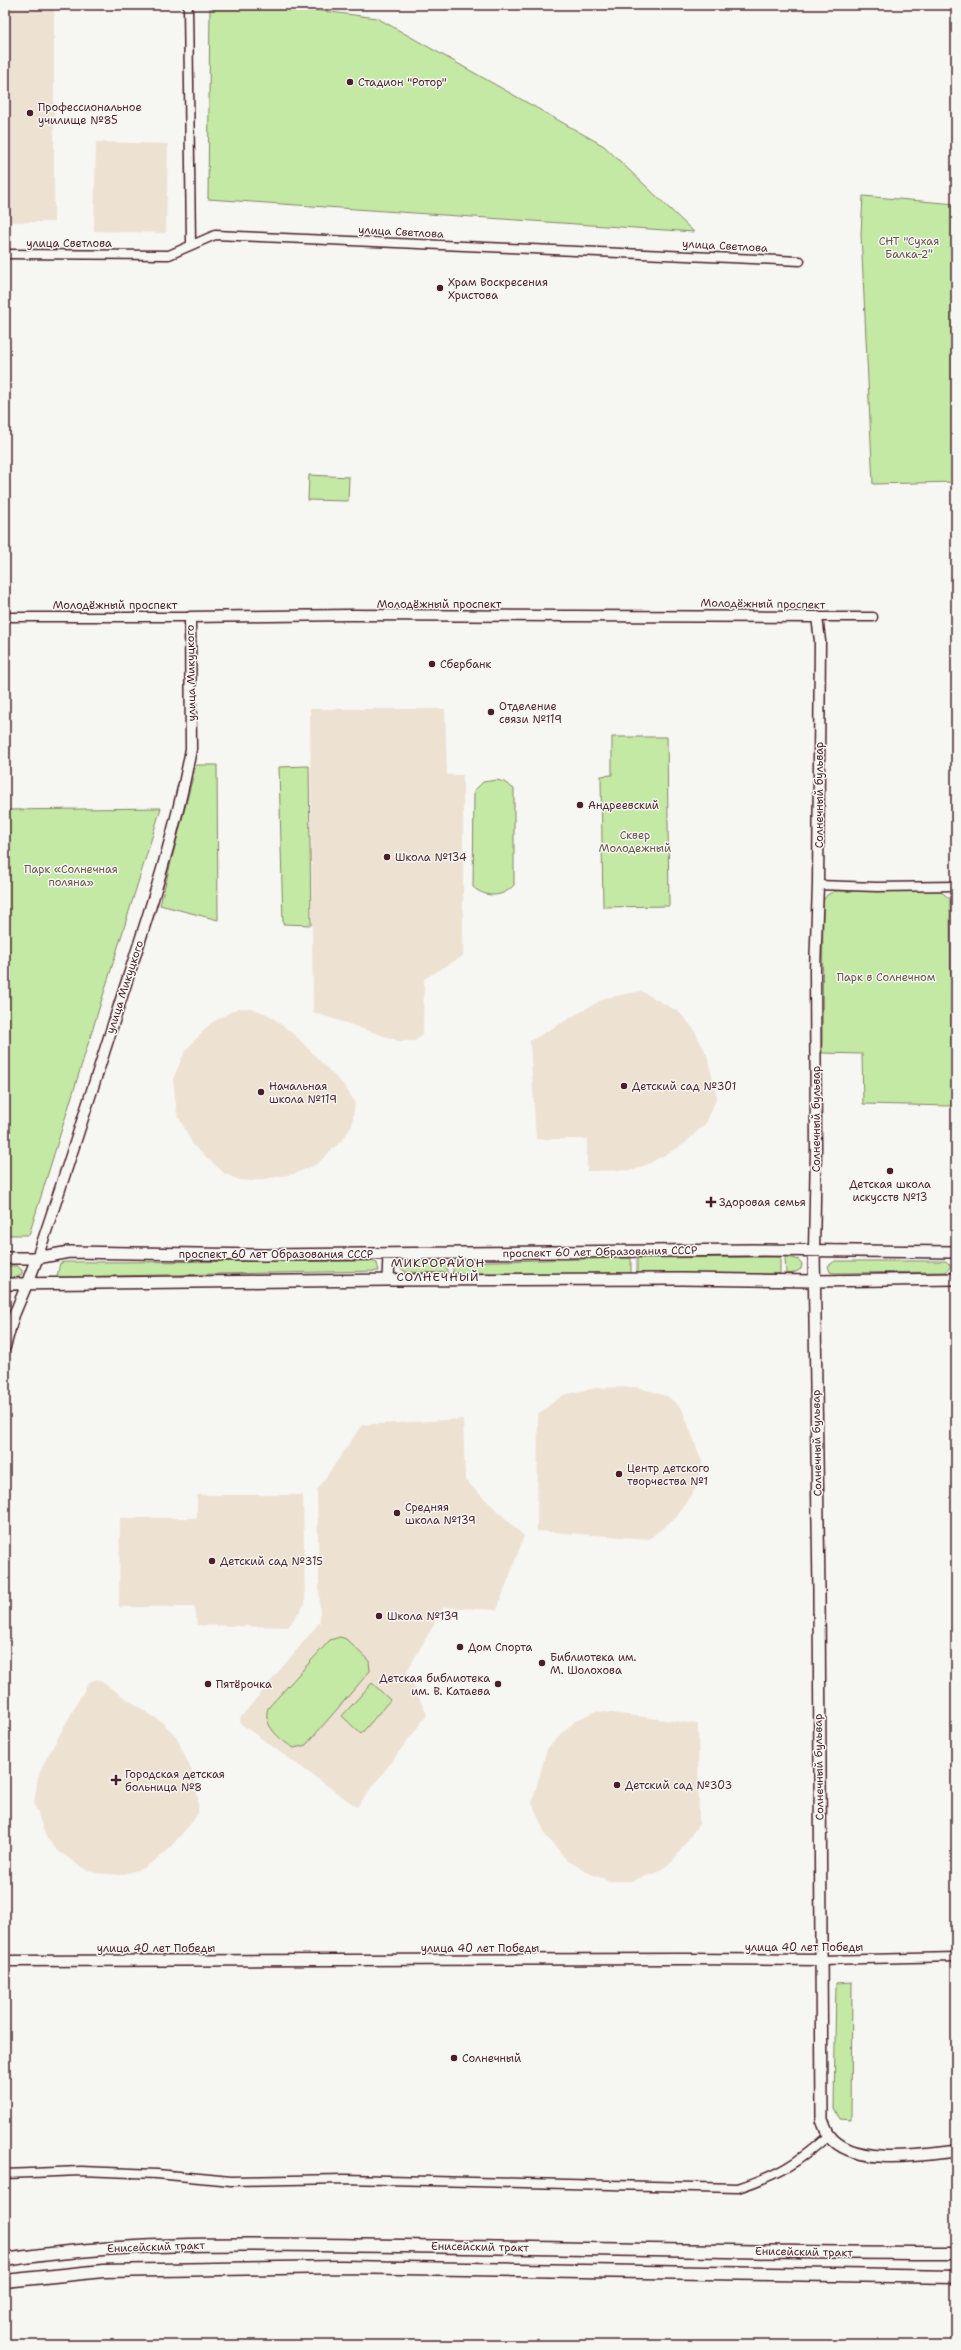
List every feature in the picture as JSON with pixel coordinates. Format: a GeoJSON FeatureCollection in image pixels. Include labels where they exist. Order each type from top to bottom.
{"type":"FeatureCollection","features":[{"type":"Feature","properties":{"kind":"main road","name":"проспект 60 лет Образования СССР"},"geometry":{"type":"LineString","coordinates":[[5,1258],[37,1258],[69,1252],[389,1255],[814,1251],[956,1252]]}},
{"type":"Feature","properties":{"kind":"main road","name":"Солнечный бульвар"},"geometry":{"type":"LineString","coordinates":[[814,1251],[819,1599],[822,2120],[829,2135]]}},
{"type":"Feature","properties":{"kind":"main road"},"geometry":{"type":"LineString","coordinates":[[388,1280],[389,1255]]}},
{"type":"Feature","properties":{"kind":"main road","name":"улица Микуцкого"},"geometry":{"type":"LineString","coordinates":[[28,1284],[37,1258]]}},
{"type":"Feature","properties":{"kind":"main road"},"geometry":{"type":"LineString","coordinates":[[5,1284],[682,1279],[814,1282],[956,1279]]}},
{"type":"Feature","properties":{"kind":"main road"},"geometry":{"type":"LineString","coordinates":[[829,2135],[846,2148],[871,2155],[906,2158],[956,2151]]}},
{"type":"Feature","properties":{"kind":"main road","name":"Енисейский тракт"},"geometry":{"type":"LineString","coordinates":[[5,2260],[106,2249],[202,2246],[340,2245],[956,2253]]}},
{"type":"Feature","properties":{"kind":"main road","name":"Енисейский тракт"},"geometry":{"type":"LineString","coordinates":[[5,2282],[103,2272],[340,2267],[956,2277]]}},
{"type":"Feature","properties":{"kind":"street"},"geometry":{"type":"LineString","coordinates":[[188,5],[192,244]]}},
{"type":"Feature","properties":{"kind":"street","name":"улица Светлова"},"geometry":{"type":"LineString","coordinates":[[5,254],[169,255],[215,235],[800,261]]}},
{"type":"Feature","properties":{"kind":"street","name":"Молодёжный проспект"},"geometry":{"type":"LineString","coordinates":[[5,617],[350,615],[874,617]]}},
{"type":"Feature","properties":{"kind":"street","name":"улица Микуцкого"},"geometry":{"type":"LineString","coordinates":[[37,1258],[150,911],[187,772],[191,749],[190,617]]}},
{"type":"Feature","properties":{"kind":"street","name":"Солнечный бульвар"},"geometry":{"type":"LineString","coordinates":[[814,1251],[816,1148],[815,970],[818,885],[820,642],[817,617]]}},
{"type":"Feature","properties":{"kind":"street"},"geometry":{"type":"LineString","coordinates":[[818,885],[877,887],[956,886]]}},
{"type":"Feature","properties":{"kind":"street","name":"улица Микуцкого"},"geometry":{"type":"LineString","coordinates":[[5,1347],[14,1315],[28,1284]]}},
{"type":"Feature","properties":{"kind":"street","name":"улица 40 лет Победы"},"geometry":{"type":"LineString","coordinates":[[5,1961],[821,1960],[956,1957]]}},
{"type":"Feature","properties":{"kind":"street"},"geometry":{"type":"LineString","coordinates":[[5,2174],[81,2171],[157,2174],[231,2181],[352,2180],[738,2188],[770,2178],[796,2163],[829,2135]]}},
{"type":"Feature","properties":{"kind":"shaded area","name":"Профессиональное училище №85"},"geometry":{"type":"Polygon","coordinates":[[[5,5],[54,5],[54,222],[5,222],[5,5]]]}},
{"type":"Feature","properties":{"kind":"shaded area"},"geometry":{"type":"Polygon","coordinates":[[[96,142],[168,144],[166,233],[94,231],[96,142]]]}},
{"type":"Feature","properties":{"kind":"shaded area","name":"Школа №134"},"geometry":{"type":"Polygon","coordinates":[[[310,709],[445,709],[447,775],[463,775],[463,956],[424,979],[423,1030],[421,1036],[415,1041],[399,1041],[313,1012],[310,709]]]}},
{"type":"Feature","properties":{"kind":"shaded area","name":"Детский сад №301"},"geometry":{"type":"Polygon","coordinates":[[[641,991],[679,1012],[693,1028],[707,1055],[717,1097],[706,1123],[684,1144],[652,1162],[634,1170],[587,1171],[587,1139],[536,1139],[530,1041],[605,998],[641,991]]]}},
{"type":"Feature","properties":{"kind":"shaded area","name":"Начальная школа №119"},"geometry":{"type":"Polygon","coordinates":[[[238,1008],[251,1008],[269,1015],[298,1038],[344,1086],[355,1102],[352,1125],[344,1138],[317,1164],[294,1174],[252,1181],[240,1180],[225,1174],[193,1145],[177,1113],[173,1079],[185,1051],[211,1023],[238,1008]]]}},
{"type":"Feature","properties":{"kind":"shaded area","name":"Центр детского творчества №1"},"geometry":{"type":"Polygon","coordinates":[[[636,1387],[667,1396],[682,1409],[702,1462],[697,1486],[676,1517],[649,1539],[537,1531],[538,1414],[563,1395],[596,1388],[636,1387]]]}},
{"type":"Feature","properties":{"kind":"shaded area","name":"Школа №139"},"geometry":{"type":"Polygon","coordinates":[[[463,1419],[465,1480],[524,1536],[497,1610],[444,1607],[407,1671],[427,1715],[357,1807],[241,1724],[240,1718],[320,1622],[317,1490],[362,1425],[463,1419]]]}},
{"type":"Feature","properties":{"kind":"shaded area","name":"Детский сад №315"},"geometry":{"type":"Polygon","coordinates":[[[197,1495],[303,1495],[305,1604],[288,1627],[197,1625],[195,1607],[119,1607],[120,1518],[197,1518],[197,1495]]]}},
{"type":"Feature","properties":{"kind":"shaded area","name":"Городская детская больница №8"},"geometry":{"type":"Polygon","coordinates":[[[97,1679],[163,1723],[176,1736],[194,1776],[198,1799],[198,1812],[193,1821],[164,1854],[144,1868],[121,1875],[95,1873],[81,1867],[57,1850],[46,1837],[34,1803],[38,1777],[45,1761],[89,1682],[97,1679]]]}},
{"type":"Feature","properties":{"kind":"shaded area","name":"Детский сад №303"},"geometry":{"type":"Polygon","coordinates":[[[596,1711],[698,1724],[699,1824],[672,1862],[656,1873],[631,1881],[610,1881],[591,1874],[567,1860],[546,1836],[532,1803],[547,1749],[575,1721],[596,1711]]]}},
{"type":"Feature","properties":{"kind":"shaded area"},"geometry":{"type":"Polygon","coordinates":[[[520,2341],[520,2345],[448,2345],[448,2342],[520,2341]]]}},
{"type":"Feature","properties":{"kind":"green space","name":"Стадион \"Ротор\""},"geometry":{"type":"Polygon","coordinates":[[[210,5],[276,5],[377,18],[604,146],[694,232],[208,199],[210,5]]]}},
{"type":"Feature","properties":{"kind":"green space","name":"СНТ \"Сухая Балка-2\""},"geometry":{"type":"Polygon","coordinates":[[[863,196],[956,204],[956,482],[873,484],[861,234],[863,196]]]}},
{"type":"Feature","properties":{"kind":"green space"},"geometry":{"type":"Polygon","coordinates":[[[309,475],[349,477],[348,501],[308,500],[309,475]]]}},
{"type":"Feature","properties":{"kind":"green space","name":"Сквер Молодежный"},"geometry":{"type":"Polygon","coordinates":[[[612,737],[667,737],[669,906],[603,907],[601,776],[612,775],[612,737]]]}},
{"type":"Feature","properties":{"kind":"green space"},"geometry":{"type":"Polygon","coordinates":[[[196,765],[217,765],[218,920],[160,905],[196,765]]]}},
{"type":"Feature","properties":{"kind":"green space"},"geometry":{"type":"Polygon","coordinates":[[[309,766],[311,925],[283,924],[279,767],[309,766]]]}},
{"type":"Feature","properties":{"kind":"green space"},"geometry":{"type":"Polygon","coordinates":[[[497,780],[504,782],[514,789],[514,885],[499,894],[489,895],[478,891],[473,887],[474,791],[483,782],[497,780]]]}},
{"type":"Feature","properties":{"kind":"green space","name":"Парк «Солнечная поляна»"},"geometry":{"type":"Polygon","coordinates":[[[161,808],[29,1235],[5,1235],[5,810],[161,808]]]}},
{"type":"Feature","properties":{"kind":"green space","name":"Парк в Солнечном"},"geometry":{"type":"Polygon","coordinates":[[[939,890],[950,899],[952,1106],[863,1104],[862,1054],[822,1053],[823,901],[827,895],[835,891],[939,890]]]}},
{"type":"Feature","properties":{"kind":"green space"},"geometry":{"type":"Polygon","coordinates":[[[785,1256],[799,1260],[802,1264],[801,1269],[794,1273],[786,1274],[785,1256]]]}},
{"type":"Feature","properties":{"kind":"green space"},"geometry":{"type":"Polygon","coordinates":[[[780,1257],[780,1274],[637,1274],[637,1258],[780,1257]]]}},
{"type":"Feature","properties":{"kind":"green space"},"geometry":{"type":"Polygon","coordinates":[[[631,1258],[631,1274],[453,1273],[453,1262],[631,1258]]]}},
{"type":"Feature","properties":{"kind":"green space"},"geometry":{"type":"Polygon","coordinates":[[[371,1261],[377,1263],[379,1271],[57,1277],[60,1263],[66,1262],[371,1261]]]}},
{"type":"Feature","properties":{"kind":"green space"},"geometry":{"type":"Polygon","coordinates":[[[835,1261],[946,1261],[951,1266],[946,1272],[830,1272],[828,1266],[835,1261]]]}},
{"type":"Feature","properties":{"kind":"green space"},"geometry":{"type":"Polygon","coordinates":[[[404,1262],[447,1262],[447,1273],[406,1272],[400,1268],[404,1262]]]}},
{"type":"Feature","properties":{"kind":"green space"},"geometry":{"type":"Polygon","coordinates":[[[5,1266],[17,1266],[22,1270],[22,1274],[16,1278],[5,1278],[5,1266]]]}},
{"type":"Feature","properties":{"kind":"green space"},"geometry":{"type":"Polygon","coordinates":[[[340,1637],[346,1639],[369,1661],[370,1671],[306,1745],[294,1748],[283,1741],[270,1726],[267,1714],[268,1708],[330,1640],[340,1637]]]}},
{"type":"Feature","properties":{"kind":"green space"},"geometry":{"type":"Polygon","coordinates":[[[372,1683],[390,1700],[361,1734],[342,1716],[372,1683]]]}},
{"type":"Feature","properties":{"kind":"green space"},"geometry":{"type":"Polygon","coordinates":[[[852,1982],[851,2120],[840,2119],[834,2108],[836,1983],[852,1982]]]}},
{"type":"Feature","properties":{"kind":"place","name":"Стадион \"Ротор\""},"geometry":{"type":"Point","coordinates":[350,82]}},
{"type":"Feature","properties":{"kind":"place","name":"Профессиональное училище №85"},"geometry":{"type":"Point","coordinates":[30,113]}},
{"type":"Feature","properties":{"kind":"place","name":"Храм Воскресения Христова"},"geometry":{"type":"Point","coordinates":[440,288]}},
{"type":"Feature","properties":{"kind":"place","name":"Сбербанк"},"geometry":{"type":"Point","coordinates":[432,664]}},
{"type":"Feature","properties":{"kind":"place","name":"Отделение связи №119"},"geometry":{"type":"Point","coordinates":[491,712]}},
{"type":"Feature","properties":{"kind":"place","name":"Андреевский"},"geometry":{"type":"Point","coordinates":[580,805]}},
{"type":"Feature","properties":{"kind":"place","name":"Школа №134"},"geometry":{"type":"Point","coordinates":[387,857]}},
{"type":"Feature","properties":{"kind":"place","name":"Детский сад №301"},"geometry":{"type":"Point","coordinates":[624,1086]}},
{"type":"Feature","properties":{"kind":"place","name":"Начальная школа №119"},"geometry":{"type":"Point","coordinates":[261,1092]}},
{"type":"Feature","properties":{"kind":"place","name":"Детская школа искусств №13"},"geometry":{"type":"Point","coordinates":[890,1171]}},
{"type":"Feature","properties":{"kind":"place","name":"Здоровая семья"},"geometry":{"type":"Point","coordinates":[711,1202]}},
{"type":"Feature","properties":{"kind":"place","name":"Центр детского творчества №1"},"geometry":{"type":"Point","coordinates":[619,1474]}},
{"type":"Feature","properties":{"kind":"place","name":"Средняя школа №139"},"geometry":{"type":"Point","coordinates":[397,1513]}},
{"type":"Feature","properties":{"kind":"place","name":"Детский сад №315"},"geometry":{"type":"Point","coordinates":[212,1561]}},
{"type":"Feature","properties":{"kind":"place","name":"Школа №139"},"geometry":{"type":"Point","coordinates":[379,1616]}},
{"type":"Feature","properties":{"kind":"place","name":"Дом Спорта"},"geometry":{"type":"Point","coordinates":[460,1647]}},
{"type":"Feature","properties":{"kind":"place","name":"Библиотека им. М. Шолохова"},"geometry":{"type":"Point","coordinates":[542,1663]}},
{"type":"Feature","properties":{"kind":"place","name":"Пятёрочка"},"geometry":{"type":"Point","coordinates":[208,1684]}},
{"type":"Feature","properties":{"kind":"place","name":"Детская библиотека им. В. Катаева"},"geometry":{"type":"Point","coordinates":[498,1684]}},
{"type":"Feature","properties":{"kind":"place","name":"Городская детская больница №8"},"geometry":{"type":"Point","coordinates":[116,1780]}},
{"type":"Feature","properties":{"kind":"place","name":"Детский сад №303"},"geometry":{"type":"Point","coordinates":[617,1785]}},
{"type":"Feature","properties":{"kind":"place","name":"Солнечный"},"geometry":{"type":"Point","coordinates":[454,2058]}},
{"type":"Feature","properties":{"kind":"district","name":"МИКРОРАЙОН СОЛНЕЧНЫЙ"},"geometry":{"type":"Point","coordinates":[438,1270]}}]}
